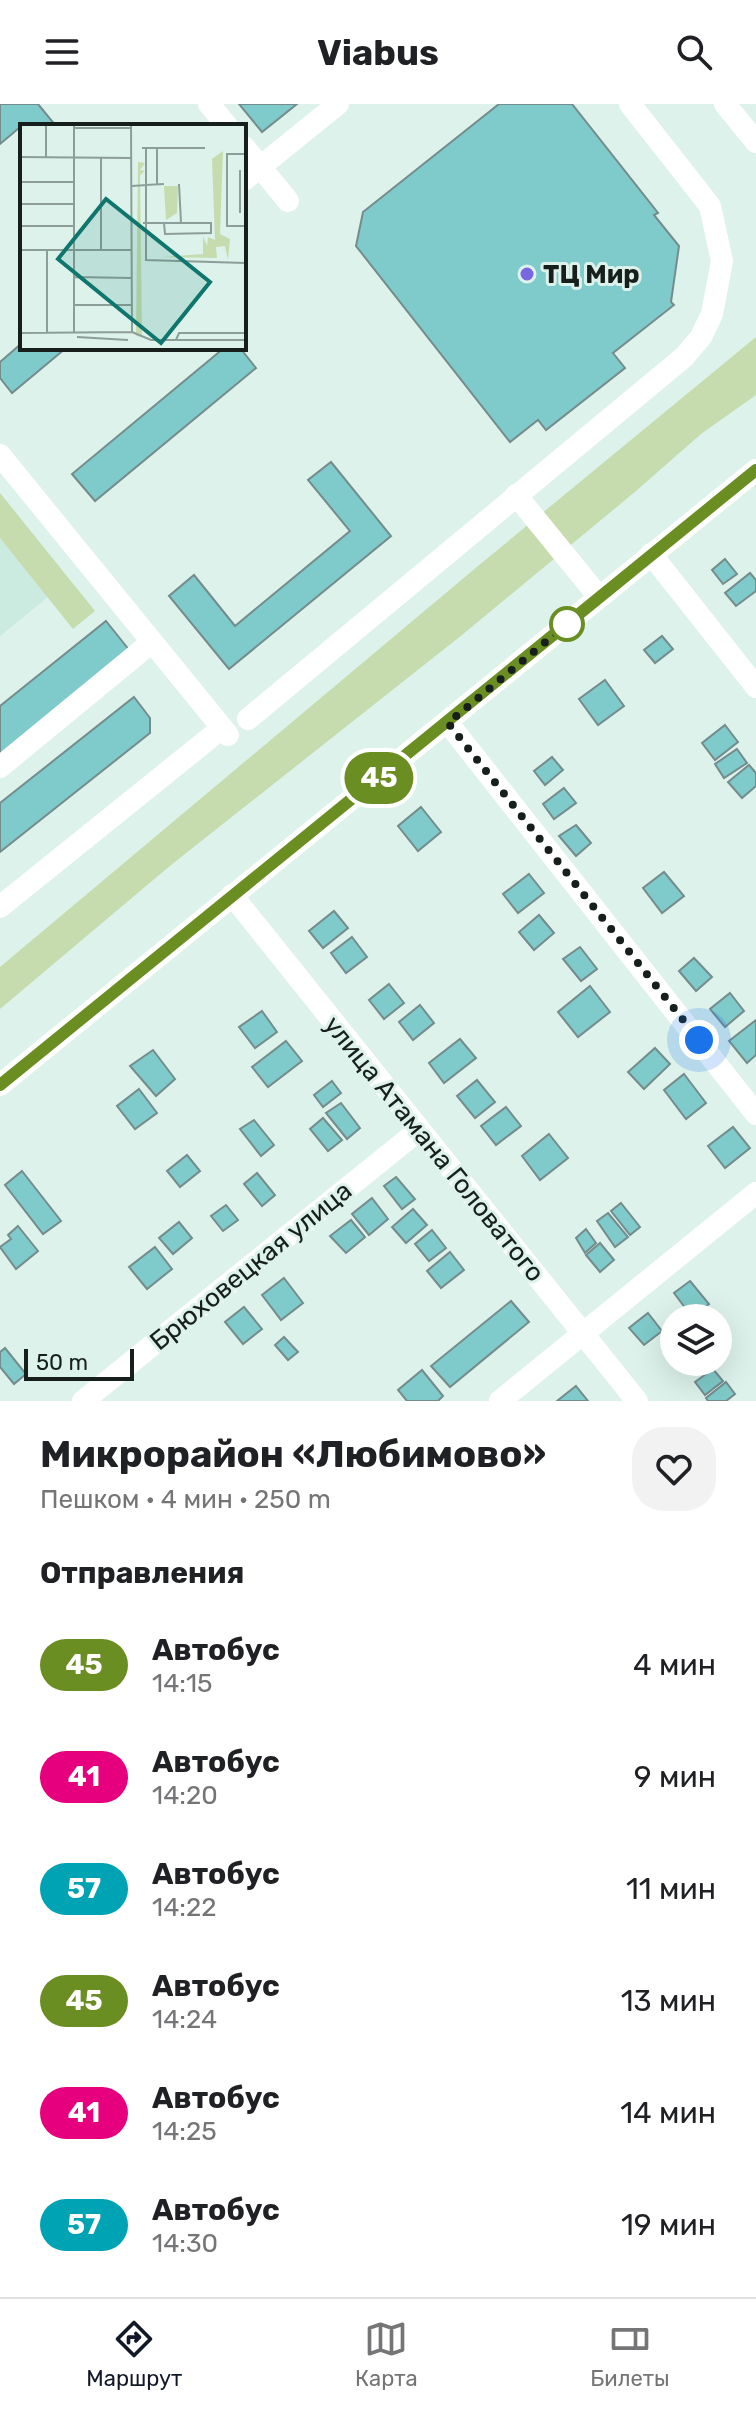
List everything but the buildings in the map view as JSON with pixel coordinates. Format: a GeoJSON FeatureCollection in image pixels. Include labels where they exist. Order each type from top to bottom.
{"type":"FeatureCollection","features":[{"type":"Feature","properties":{"kind":"street"},"geometry":{"type":"LineString","coordinates":[[209,104],[225,124]]}},
{"type":"Feature","properties":{"kind":"street"},"geometry":{"type":"LineString","coordinates":[[252,174],[338,104]]}},
{"type":"Feature","properties":{"kind":"street"},"geometry":{"type":"LineString","coordinates":[[248,719],[684,357],[701,337],[712,314],[722,261],[710,206],[630,104]]}},
{"type":"Feature","properties":{"kind":"street"},"geometry":{"type":"LineString","coordinates":[[725,104],[756,142]]}},
{"type":"Feature","properties":{"kind":"street"},"geometry":{"type":"LineString","coordinates":[[246,154],[252,174],[288,201]]}},
{"type":"Feature","properties":{"kind":"street"},"geometry":{"type":"LineString","coordinates":[[0,455],[225,732],[0,907]]}},
{"type":"Feature","properties":{"kind":"street"},"geometry":{"type":"LineString","coordinates":[[0,1085],[756,470]]}},
{"type":"Feature","properties":{"kind":"street"},"geometry":{"type":"LineString","coordinates":[[516,495],[599,597]]}},
{"type":"Feature","properties":{"kind":"street"},"geometry":{"type":"LineString","coordinates":[[651,554],[756,687]]}},
{"type":"Feature","properties":{"kind":"street"},"geometry":{"type":"LineString","coordinates":[[0,767],[152,642]]}},
{"type":"Feature","properties":{"kind":"street"},"geometry":{"type":"LineString","coordinates":[[448,723],[756,1114]]}},
{"type":"Feature","properties":{"kind":"street","name":"улица Атамана Головатого"},"geometry":{"type":"LineString","coordinates":[[232,895],[637,1401]]}},
{"type":"Feature","properties":{"kind":"street","name":"Брюховецкая улица"},"geometry":{"type":"LineString","coordinates":[[83,1401],[418,1131]]}},
{"type":"Feature","properties":{"kind":"street"},"geometry":{"type":"LineString","coordinates":[[500,1401],[756,1193]]}},
{"type":"Feature","properties":{"kind":"shaded area"},"geometry":{"type":"Polygon","coordinates":[[[0,538],[48,597],[0,636],[0,538]]]}},
{"type":"Feature","properties":{"kind":"green space"},"geometry":{"type":"Polygon","coordinates":[[[756,337],[756,395],[701,434],[462,635],[171,865],[0,1009],[0,967],[756,337]]]}},
{"type":"Feature","properties":{"kind":"green space"},"geometry":{"type":"Polygon","coordinates":[[[0,493],[95,611],[73,629],[0,538],[0,493]]]}},
{"type":"Feature","properties":{"kind":"bus line","name":"45"},"geometry":{"type":"LineString","coordinates":[[0,1085],[756,470]]}},
{"type":"Feature","properties":{"kind":"place","name":"ТЦ Мир"},"geometry":{"type":"Point","coordinates":[527,274]}},
{"type":"Feature","properties":{"kind":"route"},"geometry":{"type":"LineString","coordinates":[[567,624],[448,723],[505,799],[699,1040]]}}]}
